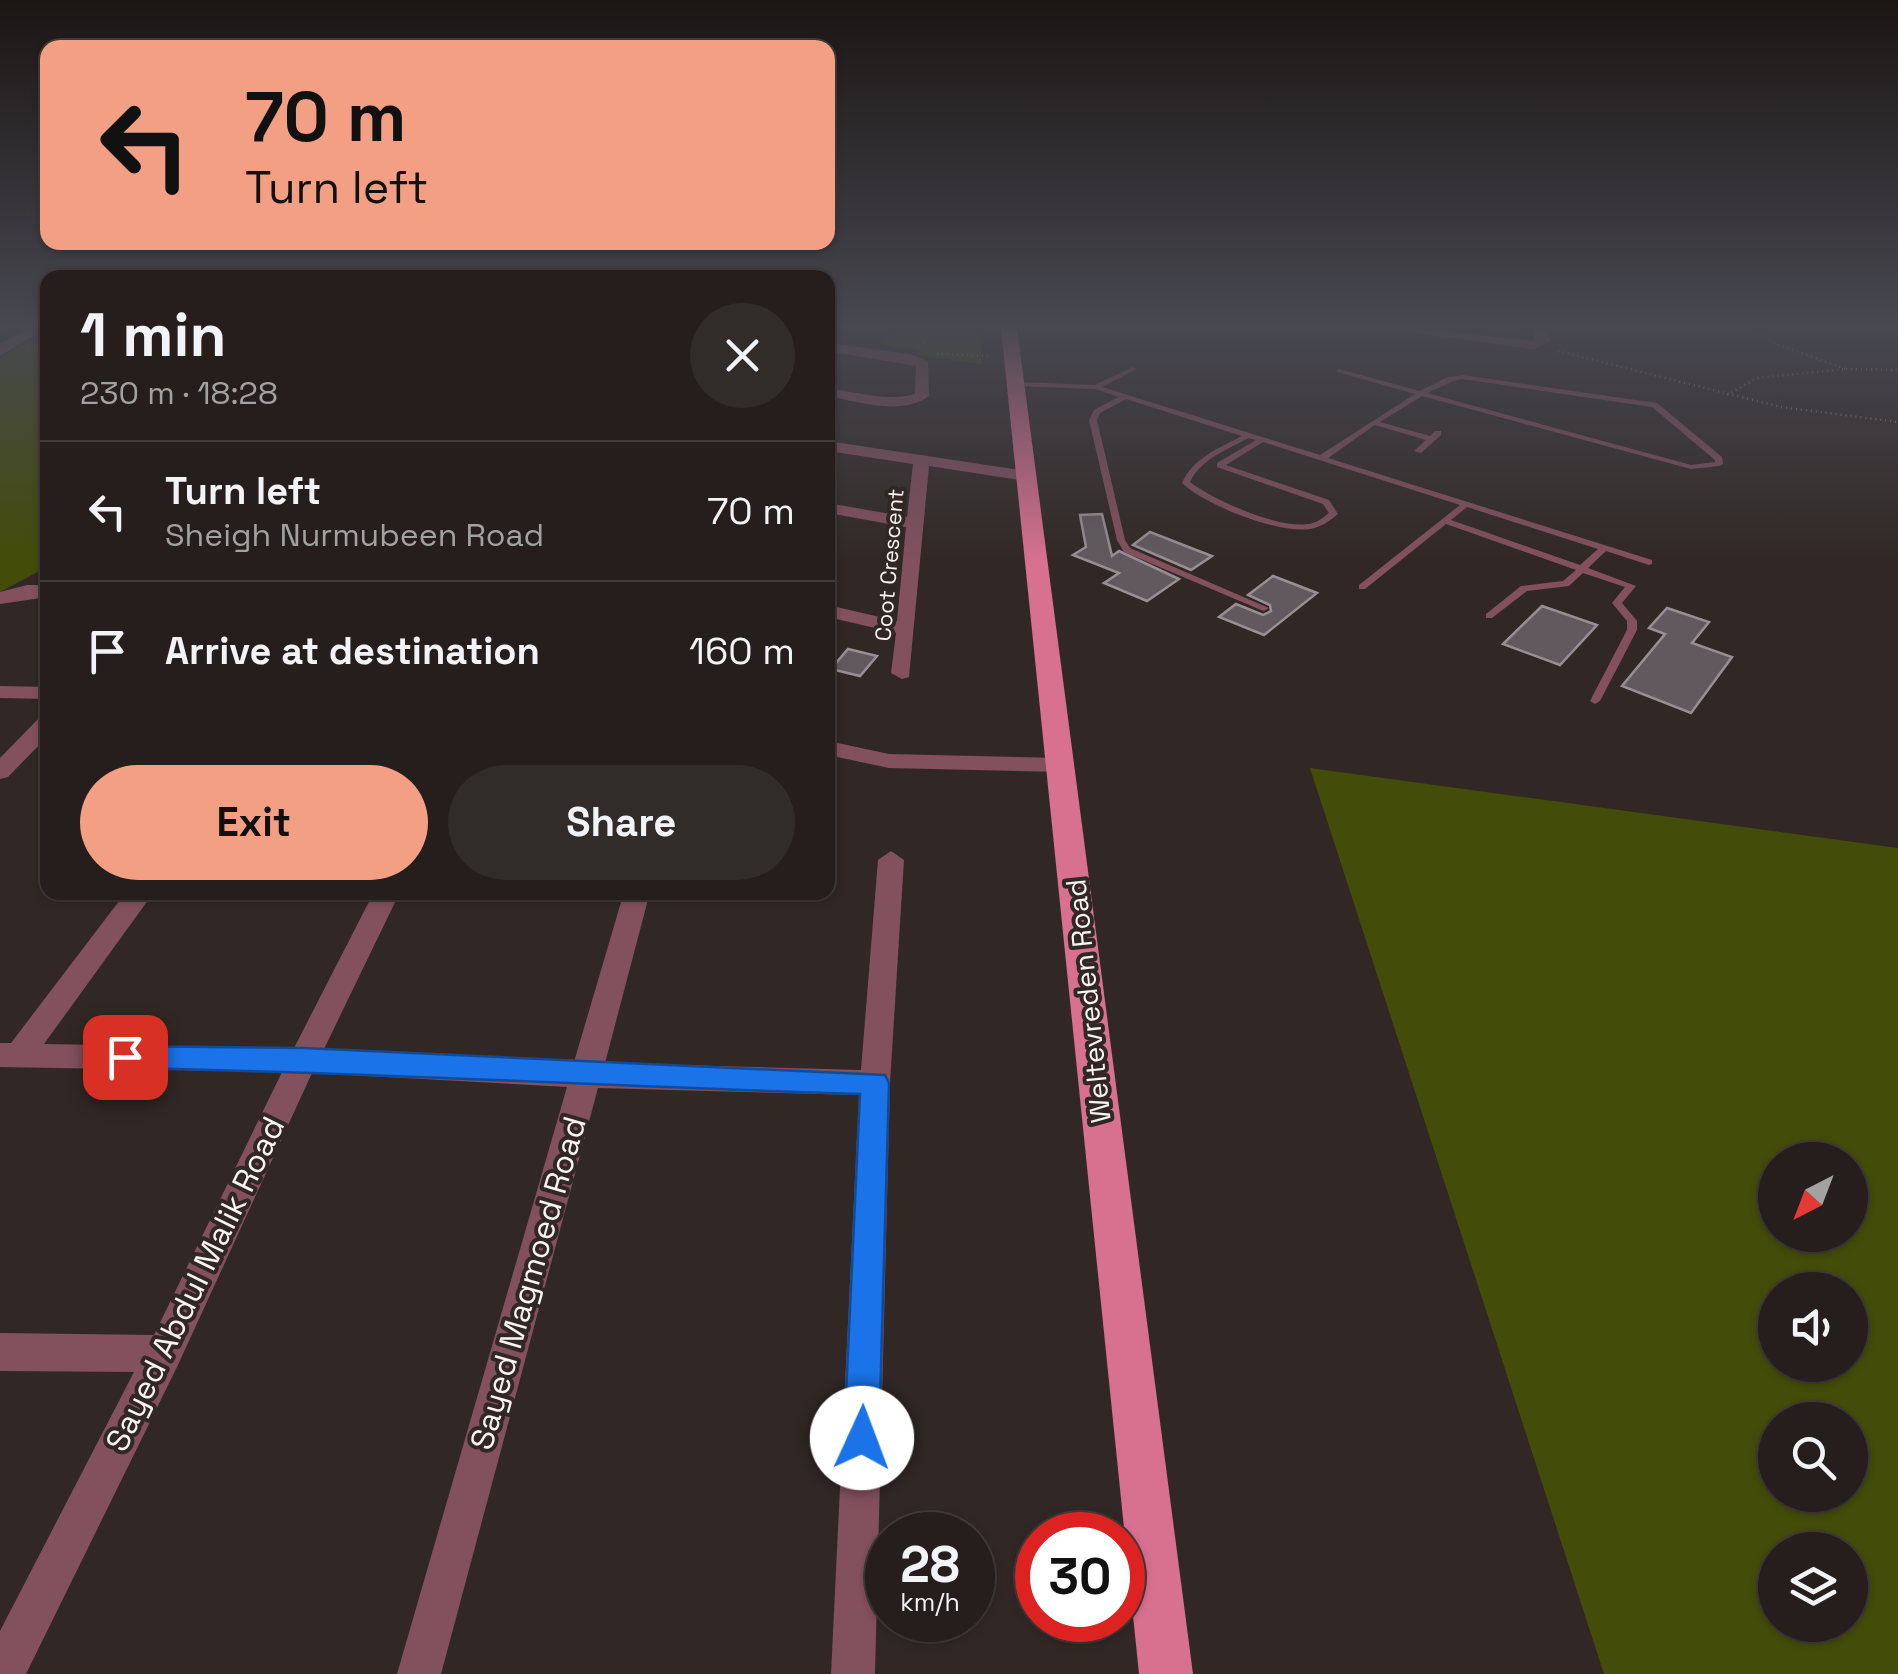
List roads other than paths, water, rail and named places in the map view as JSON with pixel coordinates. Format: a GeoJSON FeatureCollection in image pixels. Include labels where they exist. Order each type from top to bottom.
{"type":"FeatureCollection","features":[{"type":"Feature","properties":{"kind":"main road","name":"Weltevreden Road"},"geometry":{"type":"LineString","coordinates":[[1018,406],[1166,1674]]}},
{"type":"Feature","properties":{"kind":"street"},"geometry":{"type":"LineString","coordinates":[[835,447],[1026,476]]}},
{"type":"Feature","properties":{"kind":"street","name":"Coot Crescent"},"geometry":{"type":"LineString","coordinates":[[902,673],[921,461]]}},
{"type":"Feature","properties":{"kind":"street"},"geometry":{"type":"LineString","coordinates":[[835,509],[917,524]]}},
{"type":"Feature","properties":{"kind":"street"},"geometry":{"type":"LineString","coordinates":[[0,598],[40,591]]}},
{"type":"Feature","properties":{"kind":"street"},"geometry":{"type":"LineString","coordinates":[[835,613],[906,629]]}},
{"type":"Feature","properties":{"kind":"street"},"geometry":{"type":"LineString","coordinates":[[0,692],[40,693]]}},
{"type":"Feature","properties":{"kind":"street"},"geometry":{"type":"LineString","coordinates":[[0,772],[40,730]]}},
{"type":"Feature","properties":{"kind":"street"},"geometry":{"type":"LineString","coordinates":[[835,749],[889,761],[1061,765]]}},
{"type":"Feature","properties":{"kind":"street"},"geometry":{"type":"LineString","coordinates":[[852,1674],[875,1083],[891,860]]}},
{"type":"Feature","properties":{"kind":"street"},"geometry":{"type":"LineString","coordinates":[[9,1055],[135,900]]}},
{"type":"Feature","properties":{"kind":"street","name":"Sayed Abdul Malik Road"},"geometry":{"type":"LineString","coordinates":[[2,1674],[164,1354],[303,1060],[384,900]]}},
{"type":"Feature","properties":{"kind":"street","name":"Sayed Magmoed Road"},"geometry":{"type":"LineString","coordinates":[[420,1674],[635,900]]}},
{"type":"Feature","properties":{"kind":"street"},"geometry":{"type":"LineString","coordinates":[[9,1055],[303,1060],[586,1075],[875,1083]]}},
{"type":"Feature","properties":{"kind":"street"},"geometry":{"type":"LineString","coordinates":[[0,1352],[164,1354]]}},
{"type":"Feature","properties":{"kind":"lane"},"geometry":{"type":"LineString","coordinates":[[1105,406],[1093,420],[1121,540],[1127,550],[1264,608]]}},
{"type":"Feature","properties":{"kind":"lane"},"geometry":{"type":"LineString","coordinates":[[1158,406],[1649,562]]}},
{"type":"Feature","properties":{"kind":"lane"},"geometry":{"type":"LineString","coordinates":[[1322,458],[1403,406]]}},
{"type":"Feature","properties":{"kind":"lane"},"geometry":{"type":"LineString","coordinates":[[1467,406],[1690,467],[1719,464],[1720,459],[1655,406]]}},
{"type":"Feature","properties":{"kind":"lane"},"geometry":{"type":"LineString","coordinates":[[1376,423],[1434,436],[1418,451]]}},
{"type":"Feature","properties":{"kind":"lane"},"geometry":{"type":"LineString","coordinates":[[1248,435],[1195,467],[1186,482],[1198,493],[1285,526],[1306,527],[1334,514],[1326,502],[1220,465],[1263,440]]}},
{"type":"Feature","properties":{"kind":"lane"},"geometry":{"type":"LineString","coordinates":[[1362,587],[1466,504]]}},
{"type":"Feature","properties":{"kind":"lane"},"geometry":{"type":"LineString","coordinates":[[1445,521],[1630,586],[1617,603],[1632,622],[1632,630],[1594,701]]}},
{"type":"Feature","properties":{"kind":"lane"},"geometry":{"type":"LineString","coordinates":[[1489,616],[1524,588],[1564,586],[1604,548]]}}]}
